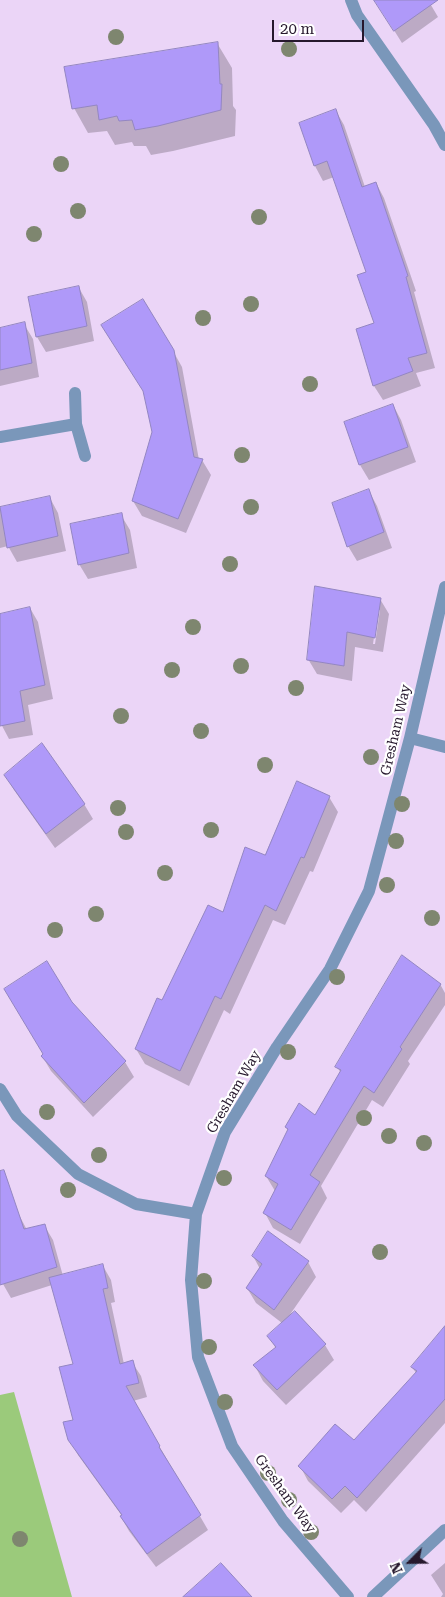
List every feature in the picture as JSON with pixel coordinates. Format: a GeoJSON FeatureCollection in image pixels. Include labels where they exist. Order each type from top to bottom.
{"type":"FeatureCollection","features":[{"type":"Feature","properties":{"kind":"street"},"geometry":{"type":"LineString","coordinates":[[350,0],[356,15],[434,125],[445,145]]}},
{"type":"Feature","properties":{"kind":"street"},"geometry":{"type":"LineString","coordinates":[[76,392],[76,424],[85,456]]}},
{"type":"Feature","properties":{"kind":"street"},"geometry":{"type":"LineString","coordinates":[[0,437],[76,424]]}},
{"type":"Feature","properties":{"kind":"street","name":"Gresham Way"},"geometry":{"type":"LineString","coordinates":[[348,1597],[282,1521],[232,1446],[198,1357],[191,1280],[196,1214],[224,1132],[277,1047],[330,969],[370,891],[410,738],[445,586]]}},
{"type":"Feature","properties":{"kind":"street"},"geometry":{"type":"LineString","coordinates":[[410,738],[445,747]]}},
{"type":"Feature","properties":{"kind":"street"},"geometry":{"type":"LineString","coordinates":[[0,1089],[17,1116],[78,1174],[136,1204],[196,1214]]}},
{"type":"Feature","properties":{"kind":"street"},"geometry":{"type":"LineString","coordinates":[[373,1597],[445,1530]]}},
{"type":"Feature","properties":{"kind":"green space"},"geometry":{"type":"Polygon","coordinates":[[[14,1392],[72,1597],[0,1597],[0,1395],[14,1392]]]}},
{"type":"Feature","properties":{"kind":"building"},"geometry":{"type":"Polygon","coordinates":[[[374,0],[438,0],[394,31],[374,0]]]}},
{"type":"Feature","properties":{"kind":"building"},"geometry":{"type":"Polygon","coordinates":[[[218,42],[220,84],[222,84],[221,110],[135,130],[132,120],[119,121],[117,116],[99,120],[97,105],[72,109],[64,67],[218,42]]]}},
{"type":"Feature","properties":{"kind":"building"},"geometry":{"type":"Polygon","coordinates":[[[336,109],[362,187],[376,182],[408,276],[406,277],[427,353],[408,358],[413,371],[373,386],[356,329],[374,323],[357,275],[366,272],[327,161],[314,166],[299,123],[336,109]]]}},
{"type":"Feature","properties":{"kind":"building"},"geometry":{"type":"Polygon","coordinates":[[[79,286],[87,326],[36,337],[28,297],[79,286]]]}},
{"type":"Feature","properties":{"kind":"building"},"geometry":{"type":"Polygon","coordinates":[[[143,299],[174,350],[194,457],[203,459],[178,519],[132,501],[152,432],[143,391],[101,325],[143,299]]]}},
{"type":"Feature","properties":{"kind":"building"},"geometry":{"type":"Polygon","coordinates":[[[25,322],[32,363],[0,370],[0,328],[25,322]]]}},
{"type":"Feature","properties":{"kind":"building"},"geometry":{"type":"Polygon","coordinates":[[[393,404],[408,447],[359,465],[344,422],[393,404]]]}},
{"type":"Feature","properties":{"kind":"building"},"geometry":{"type":"Polygon","coordinates":[[[369,489],[384,532],[347,547],[332,503],[369,489]]]}},
{"type":"Feature","properties":{"kind":"building"},"geometry":{"type":"Polygon","coordinates":[[[50,496],[58,536],[7,548],[0,507],[50,496]]]}},
{"type":"Feature","properties":{"kind":"building"},"geometry":{"type":"Polygon","coordinates":[[[122,513],[129,553],[78,565],[70,524],[122,513]]]}},
{"type":"Feature","properties":{"kind":"building"},"geometry":{"type":"Polygon","coordinates":[[[315,586],[381,598],[375,638],[347,632],[344,666],[307,660],[315,586]]]}},
{"type":"Feature","properties":{"kind":"building"},"geometry":{"type":"Polygon","coordinates":[[[30,607],[45,685],[20,691],[25,721],[0,726],[0,614],[30,607]]]}},
{"type":"Feature","properties":{"kind":"building"},"geometry":{"type":"Polygon","coordinates":[[[42,743],[85,804],[46,834],[4,775],[42,743]]]}},
{"type":"Feature","properties":{"kind":"building"},"geometry":{"type":"Polygon","coordinates":[[[297,781],[330,796],[304,858],[301,857],[276,911],[265,905],[221,999],[215,996],[180,1071],[135,1049],[157,998],[162,1000],[208,905],[223,912],[245,847],[265,855],[297,781]]]}},
{"type":"Feature","properties":{"kind":"building"},"geometry":{"type":"Polygon","coordinates":[[[402,955],[441,984],[400,1047],[402,1049],[374,1093],[364,1086],[310,1175],[320,1182],[291,1230],[263,1213],[278,1184],[265,1176],[288,1129],[285,1127],[299,1103],[315,1115],[341,1070],[335,1067],[402,955]]]}},
{"type":"Feature","properties":{"kind":"building"},"geometry":{"type":"Polygon","coordinates":[[[47,961],[72,1002],[126,1061],[84,1103],[41,1056],[43,1054],[4,989],[47,961]]]}},
{"type":"Feature","properties":{"kind":"building"},"geometry":{"type":"Polygon","coordinates":[[[4,1170],[24,1229],[45,1224],[57,1267],[0,1285],[0,1171],[4,1170]]]}},
{"type":"Feature","properties":{"kind":"building"},"geometry":{"type":"Polygon","coordinates":[[[268,1231],[309,1261],[274,1310],[246,1288],[262,1264],[252,1256],[268,1231]]]}},
{"type":"Feature","properties":{"kind":"building"},"geometry":{"type":"Polygon","coordinates":[[[103,1264],[108,1288],[103,1289],[120,1364],[133,1360],[139,1383],[126,1386],[159,1447],[201,1515],[147,1554],[120,1516],[122,1515],[68,1440],[63,1422],[73,1420],[59,1367],[73,1364],[49,1278],[103,1264]]]}},
{"type":"Feature","properties":{"kind":"building"},"geometry":{"type":"Polygon","coordinates":[[[295,1311],[326,1344],[277,1390],[253,1365],[276,1347],[267,1336],[295,1311]]]}},
{"type":"Feature","properties":{"kind":"building"},"geometry":{"type":"Polygon","coordinates":[[[445,1326],[445,1399],[357,1498],[345,1486],[332,1499],[298,1466],[335,1424],[354,1440],[417,1371],[411,1367],[445,1326]]]}},
{"type":"Feature","properties":{"kind":"building"},"geometry":{"type":"Polygon","coordinates":[[[221,1563],[252,1597],[183,1597],[221,1563]]]}}]}
